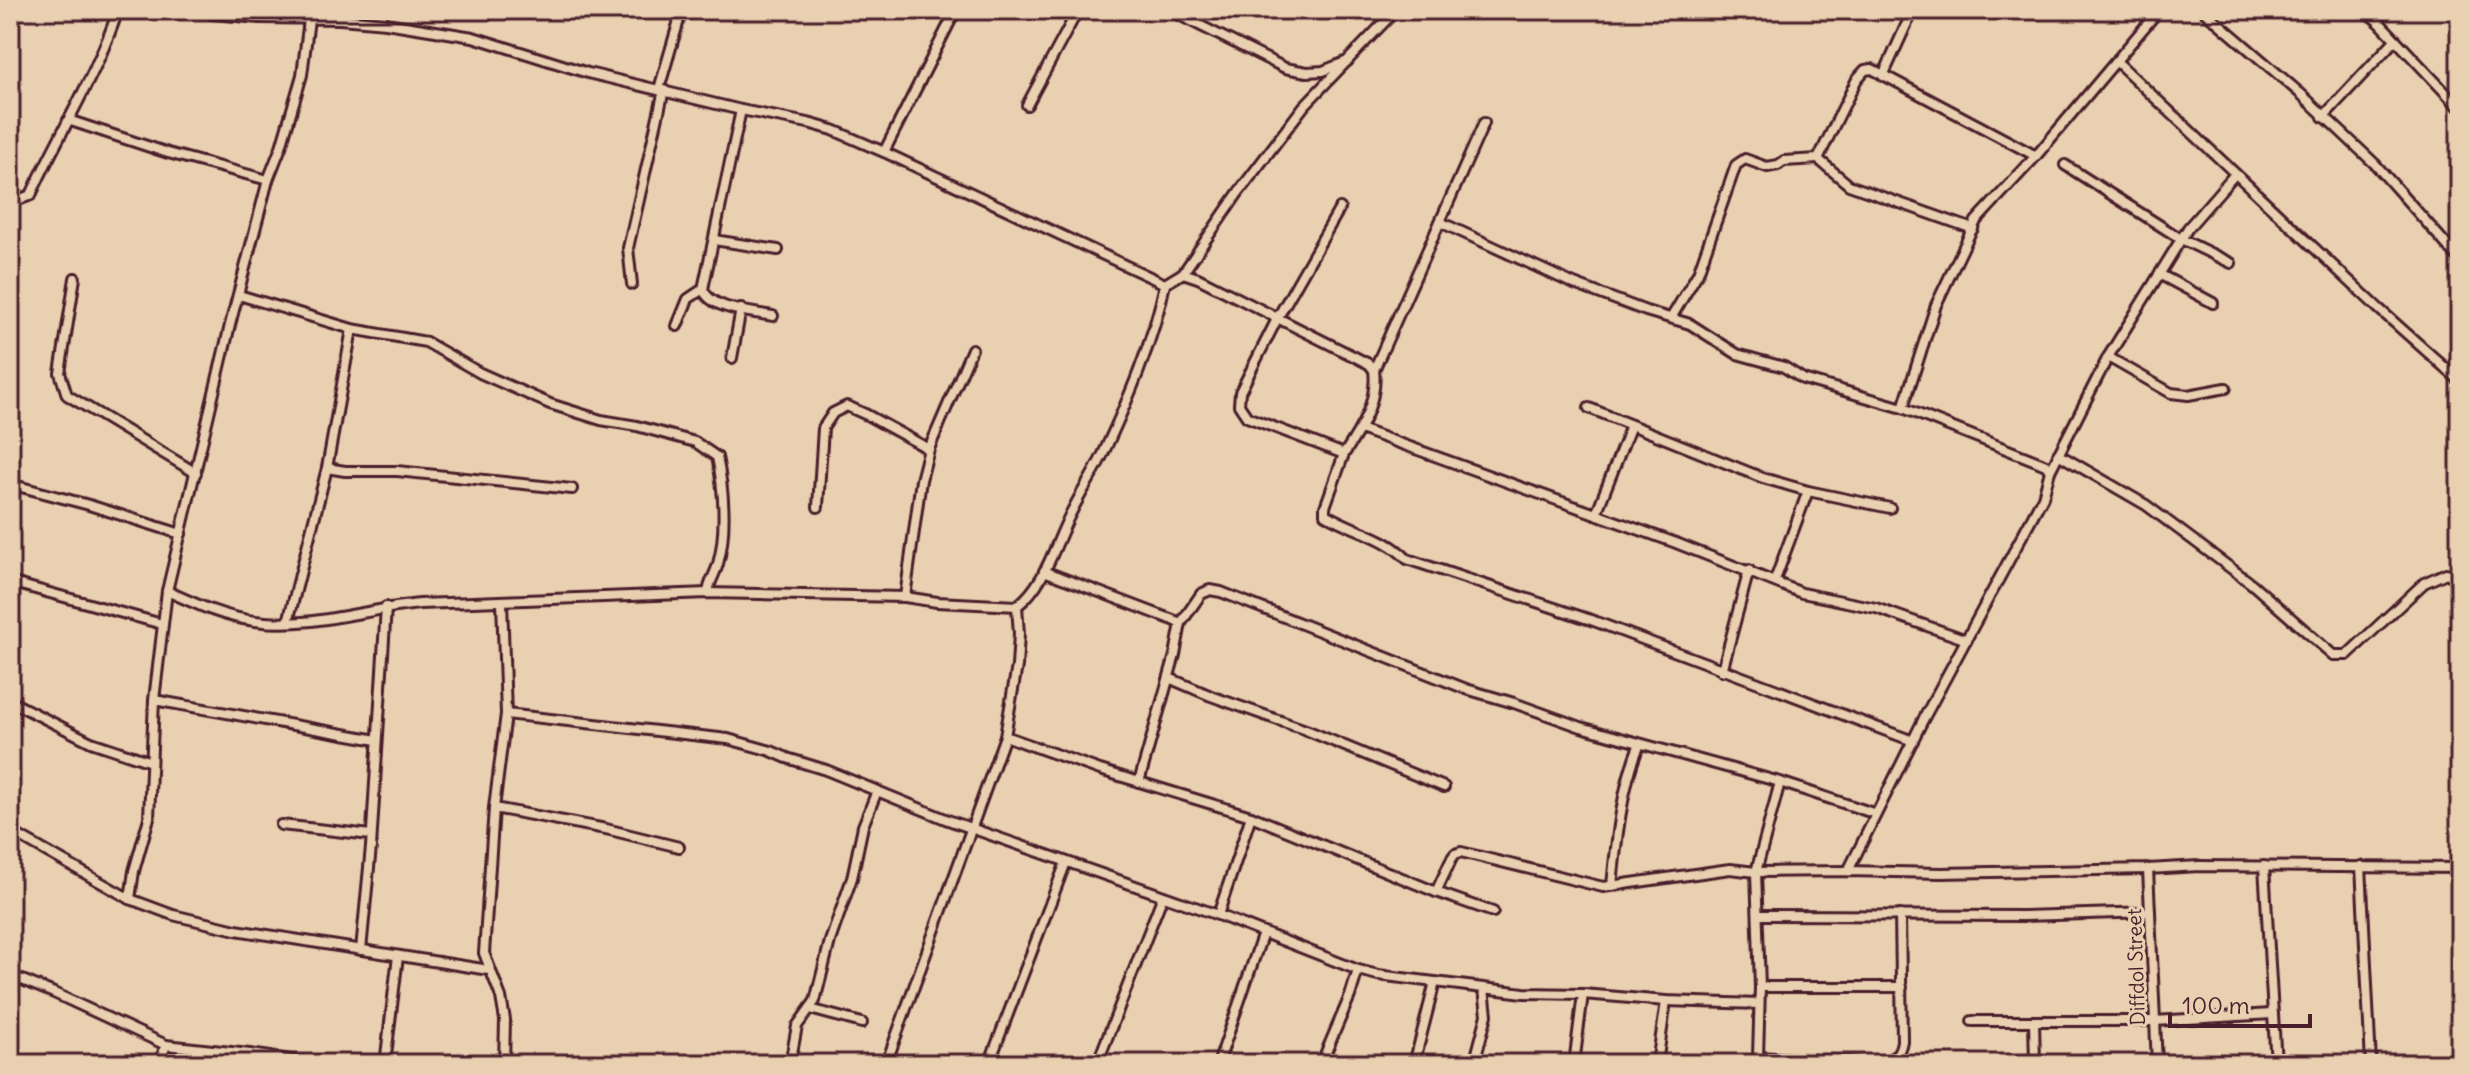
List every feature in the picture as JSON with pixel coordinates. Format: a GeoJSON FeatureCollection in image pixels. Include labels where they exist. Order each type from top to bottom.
{"type":"FeatureCollection","features":[{"type":"Feature","properties":{"kind":"street"},"geometry":{"type":"LineString","coordinates":[[10,193],[21,199],[31,195],[103,51],[118,10]]}},
{"type":"Feature","properties":{"kind":"street"},"geometry":{"type":"LineString","coordinates":[[200,10],[213,14],[289,15],[386,23],[473,37],[588,73],[833,130],[1165,284]]}},
{"type":"Feature","properties":{"kind":"street"},"geometry":{"type":"LineString","coordinates":[[632,284],[628,248],[682,10]]}},
{"type":"Feature","properties":{"kind":"street"},"geometry":{"type":"LineString","coordinates":[[884,152],[956,10]]}},
{"type":"Feature","properties":{"kind":"street"},"geometry":{"type":"LineString","coordinates":[[1027,105],[1078,10]]}},
{"type":"Feature","properties":{"kind":"street"},"geometry":{"type":"LineString","coordinates":[[1169,10],[1188,14],[1285,68],[1323,71],[1350,60]]}},
{"type":"Feature","properties":{"kind":"street"},"geometry":{"type":"LineString","coordinates":[[167,591],[218,613],[255,621],[288,622],[420,604],[708,593],[905,597],[937,602],[1017,606],[1030,596],[1104,454],[1154,331],[1165,284],[1183,273],[1238,193],[1304,106],[1396,10]]}},
{"type":"Feature","properties":{"kind":"street"},"geometry":{"type":"LineString","coordinates":[[1883,76],[1913,10]]}},
{"type":"Feature","properties":{"kind":"street"},"geometry":{"type":"LineString","coordinates":[[1903,408],[1936,305],[1976,221],[2036,156],[2159,10]]}},
{"type":"Feature","properties":{"kind":"street"},"geometry":{"type":"LineString","coordinates":[[2203,10],[2375,164],[2460,260]]}},
{"type":"Feature","properties":{"kind":"street"},"geometry":{"type":"LineString","coordinates":[[2364,10],[2460,108]]}},
{"type":"Feature","properties":{"kind":"street"},"geometry":{"type":"LineString","coordinates":[[130,899],[134,871],[149,818],[154,700],[167,591],[268,180],[302,75],[309,19]]}},
{"type":"Feature","properties":{"kind":"street"},"geometry":{"type":"LineString","coordinates":[[2323,117],[2395,40]]}},
{"type":"Feature","properties":{"kind":"street"},"geometry":{"type":"LineString","coordinates":[[2116,61],[2378,308],[2460,381]]}},
{"type":"Feature","properties":{"kind":"street"},"geometry":{"type":"LineString","coordinates":[[1818,159],[1857,79],[1865,70],[1872,69],[2036,156]]}},
{"type":"Feature","properties":{"kind":"street"},"geometry":{"type":"LineString","coordinates":[[741,110],[703,289],[706,297],[715,303],[773,316]]}},
{"type":"Feature","properties":{"kind":"street"},"geometry":{"type":"LineString","coordinates":[[68,120],[168,153],[268,180]]}},
{"type":"Feature","properties":{"kind":"street"},"geometry":{"type":"LineString","coordinates":[[1484,123],[1374,370],[1373,395],[1360,429],[1344,454],[1325,514],[1395,547],[1407,559],[1594,621],[1913,741]]}},
{"type":"Feature","properties":{"kind":"street"},"geometry":{"type":"LineString","coordinates":[[1671,318],[1698,273],[1739,162],[1745,159],[1767,167],[1784,161],[1818,159],[1849,185],[1973,229]]}},
{"type":"Feature","properties":{"kind":"street"},"geometry":{"type":"LineString","coordinates":[[2065,165],[2181,239],[2231,263]]}},
{"type":"Feature","properties":{"kind":"street"},"geometry":{"type":"LineString","coordinates":[[1848,871],[1913,741],[2043,497],[2050,471],[2108,357],[2188,228],[2235,174]]}},
{"type":"Feature","properties":{"kind":"street"},"geometry":{"type":"LineString","coordinates":[[1340,208],[1278,317],[1240,392],[1239,405],[1247,417],[1344,454]]}},
{"type":"Feature","properties":{"kind":"street"},"geometry":{"type":"LineString","coordinates":[[1440,222],[1574,284],[1698,328],[1737,354],[1784,367],[1803,379],[1903,408],[2046,465],[2050,471]]}},
{"type":"Feature","properties":{"kind":"street"},"geometry":{"type":"LineString","coordinates":[[714,240],[778,250]]}},
{"type":"Feature","properties":{"kind":"street"},"geometry":{"type":"LineString","coordinates":[[1183,273],[1278,317],[1369,364],[1374,370]]}},
{"type":"Feature","properties":{"kind":"street"},"geometry":{"type":"LineString","coordinates":[[2159,274],[2213,303]]}},
{"type":"Feature","properties":{"kind":"street"},"geometry":{"type":"LineString","coordinates":[[75,278],[60,373],[67,395],[196,473]]}},
{"type":"Feature","properties":{"kind":"street"},"geometry":{"type":"LineString","coordinates":[[677,326],[688,299],[703,289]]}},
{"type":"Feature","properties":{"kind":"street"},"geometry":{"type":"LineString","coordinates":[[239,295],[352,329],[426,342],[480,373],[550,404],[601,420],[695,442],[717,457],[723,486],[718,565],[709,583],[708,593]]}},
{"type":"Feature","properties":{"kind":"street"},"geometry":{"type":"LineString","coordinates":[[732,358],[741,309]]}},
{"type":"Feature","properties":{"kind":"street"},"geometry":{"type":"LineString","coordinates":[[288,622],[327,468],[333,421],[352,329]]}},
{"type":"Feature","properties":{"kind":"street"},"geometry":{"type":"LineString","coordinates":[[905,597],[917,499],[929,449],[972,349]]}},
{"type":"Feature","properties":{"kind":"street"},"geometry":{"type":"LineString","coordinates":[[2108,357],[2171,393],[2188,395],[2226,388]]}},
{"type":"Feature","properties":{"kind":"street"},"geometry":{"type":"LineString","coordinates":[[818,507],[823,428],[833,413],[847,406],[929,449]]}},
{"type":"Feature","properties":{"kind":"street"},"geometry":{"type":"LineString","coordinates":[[1589,408],[1763,478],[1890,508]]}},
{"type":"Feature","properties":{"kind":"street"},"geometry":{"type":"LineString","coordinates":[[1596,514],[1631,425]]}},
{"type":"Feature","properties":{"kind":"street"},"geometry":{"type":"LineString","coordinates":[[1360,429],[1749,570],[1802,593],[1876,608],[1967,640]]}},
{"type":"Feature","properties":{"kind":"street"},"geometry":{"type":"LineString","coordinates":[[2058,454],[2146,505],[2252,584],[2333,655],[2347,655],[2424,583],[2446,573],[2460,580]]}},
{"type":"Feature","properties":{"kind":"street"},"geometry":{"type":"LineString","coordinates":[[327,468],[397,471],[572,489]]}},
{"type":"Feature","properties":{"kind":"street"},"geometry":{"type":"LineString","coordinates":[[10,485],[89,505],[181,534]]}},
{"type":"Feature","properties":{"kind":"street"},"geometry":{"type":"LineString","coordinates":[[1775,580],[1808,491]]}},
{"type":"Feature","properties":{"kind":"street"},"geometry":{"type":"LineString","coordinates":[[1722,671],[1749,570]]}},
{"type":"Feature","properties":{"kind":"street"},"geometry":{"type":"LineString","coordinates":[[1044,571],[1181,623]]}},
{"type":"Feature","properties":{"kind":"street"},"geometry":{"type":"LineString","coordinates":[[10,582],[162,624]]}},
{"type":"Feature","properties":{"kind":"street"},"geometry":{"type":"LineString","coordinates":[[1139,782],[1180,638],[1181,623],[1201,594],[1210,590],[1466,689],[1640,744],[1780,782],[1876,814]]}},
{"type":"Feature","properties":{"kind":"street"},"geometry":{"type":"LineString","coordinates":[[502,602],[506,714],[494,808],[484,953],[501,997],[505,1020],[504,1064]]}},
{"type":"Feature","properties":{"kind":"street"},"geometry":{"type":"LineString","coordinates":[[886,1064],[1005,736],[1017,666],[1017,606]]}},
{"type":"Feature","properties":{"kind":"street"},"geometry":{"type":"LineString","coordinates":[[361,950],[386,607]]}},
{"type":"Feature","properties":{"kind":"street"},"geometry":{"type":"LineString","coordinates":[[1169,678],[1444,787]]}},
{"type":"Feature","properties":{"kind":"street"},"geometry":{"type":"LineString","coordinates":[[154,700],[377,740]]}},
{"type":"Feature","properties":{"kind":"street"},"geometry":{"type":"LineString","coordinates":[[10,701],[91,742],[151,762]]}},
{"type":"Feature","properties":{"kind":"street"},"geometry":{"type":"LineString","coordinates":[[506,714],[728,739],[771,751],[1162,898],[1218,915],[1378,975],[1524,993],[1759,1004]]}},
{"type":"Feature","properties":{"kind":"street"},"geometry":{"type":"LineString","coordinates":[[1005,736],[1251,816],[1436,892],[1493,912]]}},
{"type":"Feature","properties":{"kind":"street"},"geometry":{"type":"LineString","coordinates":[[1612,886],[1626,791],[1640,744]]}},
{"type":"Feature","properties":{"kind":"street"},"geometry":{"type":"LineString","coordinates":[[1780,782],[1756,872],[1760,987],[1756,1060],[1882,1064],[1895,1057],[1900,1050],[1900,915]]}},
{"type":"Feature","properties":{"kind":"street"},"geometry":{"type":"LineString","coordinates":[[790,1064],[797,1026],[815,1001],[830,941],[852,878],[863,826],[877,791]]}},
{"type":"Feature","properties":{"kind":"street"},"geometry":{"type":"LineString","coordinates":[[494,808],[606,829],[679,847]]}},
{"type":"Feature","properties":{"kind":"street"},"geometry":{"type":"LineString","coordinates":[[1218,915],[1251,816]]}},
{"type":"Feature","properties":{"kind":"street"},"geometry":{"type":"LineString","coordinates":[[281,825],[371,835]]}},
{"type":"Feature","properties":{"kind":"street"},"geometry":{"type":"LineString","coordinates":[[10,831],[130,899],[173,915],[205,924],[489,970]]}},
{"type":"Feature","properties":{"kind":"street"},"geometry":{"type":"LineString","coordinates":[[1436,892],[1452,858],[1461,852],[1603,887],[1730,869],[1756,872],[1941,873],[2199,866],[2458,868],[2460,920]]}},
{"type":"Feature","properties":{"kind":"street"},"geometry":{"type":"LineString","coordinates":[[989,1064],[1066,862]]}},
{"type":"Feature","properties":{"kind":"street"},"geometry":{"type":"LineString","coordinates":[[2264,866],[2276,1064]]}},
{"type":"Feature","properties":{"kind":"street"},"geometry":{"type":"LineString","coordinates":[[2361,866],[2371,1064]]}},
{"type":"Feature","properties":{"kind":"street","name":"Diffdol Street"},"geometry":{"type":"LineString","coordinates":[[2148,869],[2157,1064]]}},
{"type":"Feature","properties":{"kind":"street"},"geometry":{"type":"LineString","coordinates":[[1097,1064],[1162,898]]}},
{"type":"Feature","properties":{"kind":"street"},"geometry":{"type":"LineString","coordinates":[[1759,915],[2024,916],[2150,912]]}},
{"type":"Feature","properties":{"kind":"street"},"geometry":{"type":"LineString","coordinates":[[1218,1064],[1263,933]]}},
{"type":"Feature","properties":{"kind":"street"},"geometry":{"type":"LineString","coordinates":[[385,1064],[398,956]]}},
{"type":"Feature","properties":{"kind":"street"},"geometry":{"type":"LineString","coordinates":[[1321,1064],[1358,970]]}},
{"type":"Feature","properties":{"kind":"street"},"geometry":{"type":"LineString","coordinates":[[12,977],[166,1045],[318,1064]]}},
{"type":"Feature","properties":{"kind":"street"},"geometry":{"type":"LineString","coordinates":[[1414,1064],[1435,982]]}},
{"type":"Feature","properties":{"kind":"street"},"geometry":{"type":"LineString","coordinates":[[1760,987],[1902,987]]}},
{"type":"Feature","properties":{"kind":"street"},"geometry":{"type":"LineString","coordinates":[[1474,1064],[1487,1015],[1484,989]]}},
{"type":"Feature","properties":{"kind":"street"},"geometry":{"type":"LineString","coordinates":[[1574,1064],[1583,994]]}},
{"type":"Feature","properties":{"kind":"street"},"geometry":{"type":"LineString","coordinates":[[1657,1064],[1666,1001]]}},
{"type":"Feature","properties":{"kind":"street"},"geometry":{"type":"LineString","coordinates":[[810,1009],[862,1023]]}},
{"type":"Feature","properties":{"kind":"street"},"geometry":{"type":"LineString","coordinates":[[1972,1021],[2154,1021],[2272,1014]]}},
{"type":"Feature","properties":{"kind":"street"},"geometry":{"type":"LineString","coordinates":[[2034,1021],[2035,1064]]}},
{"type":"Feature","properties":{"kind":"street"},"geometry":{"type":"LineString","coordinates":[[159,1064],[166,1045]]}}]}
